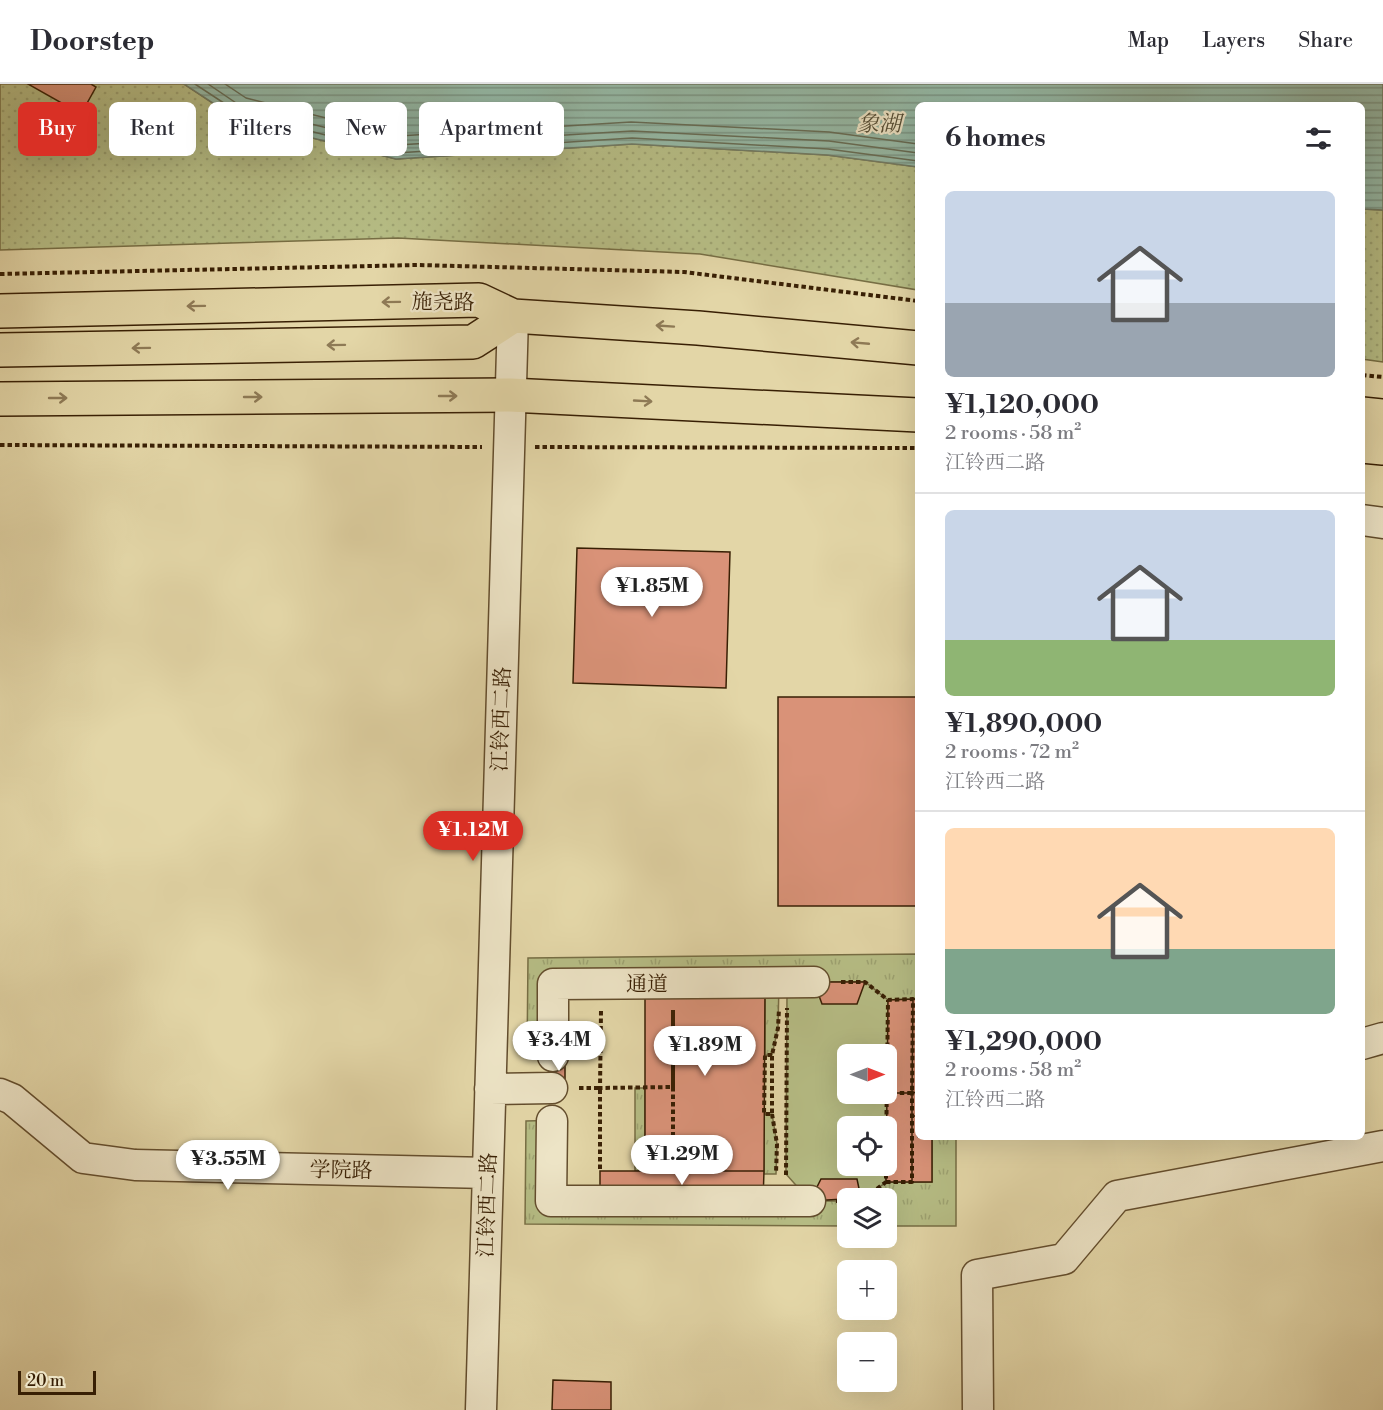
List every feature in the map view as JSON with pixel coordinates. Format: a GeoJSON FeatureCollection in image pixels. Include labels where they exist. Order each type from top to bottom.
{"type":"FeatureCollection","features":[{"type":"Feature","properties":{"kind":"main road","name":"施尧路"},"geometry":{"type":"LineString","coordinates":[[0,311],[478,300],[513,316],[698,328],[915,348]]}},
{"type":"Feature","properties":{"kind":"main road"},"geometry":{"type":"LineString","coordinates":[[0,350],[473,342],[513,316]]}},
{"type":"Feature","properties":{"kind":"main road"},"geometry":{"type":"LineString","coordinates":[[0,399],[510,395],[915,415]]}},
{"type":"Feature","properties":{"kind":"main road"},"geometry":{"type":"LineString","coordinates":[[1365,414],[1383,416]]}},
{"type":"Feature","properties":{"kind":"main road"},"geometry":{"type":"LineString","coordinates":[[1365,446],[1383,447]]}},
{"type":"Feature","properties":{"kind":"street","name":"江铃西二路"},"geometry":{"type":"LineString","coordinates":[[481,1410],[513,316]]}},
{"type":"Feature","properties":{"kind":"street"},"geometry":{"type":"LineString","coordinates":[[1365,521],[1383,524]]}},
{"type":"Feature","properties":{"kind":"street","name":"通道"},"geometry":{"type":"LineString","coordinates":[[553,1056],[553,984],[814,982]]}},
{"type":"Feature","properties":{"kind":"street"},"geometry":{"type":"LineString","coordinates":[[1365,1043],[1383,1038]]}},
{"type":"Feature","properties":{"kind":"street"},"geometry":{"type":"LineString","coordinates":[[490,1089],[552,1088]]}},
{"type":"Feature","properties":{"kind":"street","name":"学院路"},"geometry":{"type":"LineString","coordinates":[[0,1094],[12,1099],[83,1158],[135,1165],[488,1173]]}},
{"type":"Feature","properties":{"kind":"street"},"geometry":{"type":"LineString","coordinates":[[552,1121],[551,1201],[810,1201]]}},
{"type":"Feature","properties":{"kind":"street"},"geometry":{"type":"LineString","coordinates":[[978,1410],[977,1275],[1064,1259],[1117,1196],[1383,1146]]}},
{"type":"Feature","properties":{"kind":"path"},"geometry":{"type":"LineString","coordinates":[[1365,375],[1383,377]]}},
{"type":"Feature","properties":{"kind":"path"},"geometry":{"type":"LineString","coordinates":[[0,446],[915,448]]}},
{"type":"Feature","properties":{"kind":"path"},"geometry":{"type":"LineString","coordinates":[[837,1201],[810,1201],[786,1174],[787,994],[814,982],[865,982],[888,1000],[913,999],[912,1182],[886,1182],[878,1188]]}},
{"type":"Feature","properties":{"kind":"path"},"geometry":{"type":"LineString","coordinates":[[776,1201],[777,1144],[771,1114],[764,1114],[764,1090],[765,1055],[772,1055],[778,1028],[779,983]]}},
{"type":"Feature","properties":{"kind":"path"},"geometry":{"type":"LineString","coordinates":[[600,984],[600,1170]]}},
{"type":"Feature","properties":{"kind":"path"},"geometry":{"type":"LineString","coordinates":[[600,1088],[673,1087],[673,984]]}},
{"type":"Feature","properties":{"kind":"path"},"geometry":{"type":"LineString","coordinates":[[668,1170],[667,1151],[660,1151],[659,1170],[668,1170],[673,1170],[673,984]]}},
{"type":"Feature","properties":{"kind":"path"},"geometry":{"type":"LineString","coordinates":[[888,1000],[888,1044]]}},
{"type":"Feature","properties":{"kind":"path"},"geometry":{"type":"LineString","coordinates":[[897,1092],[912,1092]]}},
{"type":"Feature","properties":{"kind":"path"},"geometry":{"type":"LineString","coordinates":[[886,1176],[886,1182]]}},
{"type":"Feature","properties":{"kind":"green space"},"geometry":{"type":"Polygon","coordinates":[[[0,84],[184,84],[211,102],[208,102],[208,156],[313,156],[313,138],[325,141],[325,156],[384,156],[396,159],[443,156],[564,156],[564,148],[632,144],[827,155],[915,167],[915,290],[700,254],[398,238],[0,250],[0,84]]]}},
{"type":"Feature","properties":{"kind":"green space"},"geometry":{"type":"Polygon","coordinates":[[[1365,209],[1383,210],[1383,362],[1365,359],[1365,209]]]}},
{"type":"Feature","properties":{"kind":"green space"},"geometry":{"type":"Polygon","coordinates":[[[915,954],[915,999],[888,1000],[865,982],[779,983],[778,1028],[772,1055],[765,1055],[765,983],[553,984],[553,1056],[527,1056],[528,958],[915,954]]]}},
{"type":"Feature","properties":{"kind":"green space"},"geometry":{"type":"Polygon","coordinates":[[[814,982],[865,982],[888,1000],[888,1044],[837,1044],[837,1104],[887,1104],[887,1116],[837,1116],[837,1176],[886,1176],[886,1182],[878,1188],[837,1188],[837,1200],[810,1201],[786,1174],[787,994],[814,982]]]}},
{"type":"Feature","properties":{"kind":"green space"},"geometry":{"type":"Polygon","coordinates":[[[635,1088],[645,1088],[645,1171],[635,1171],[635,1088]]]}},
{"type":"Feature","properties":{"kind":"green space"},"geometry":{"type":"Polygon","coordinates":[[[764,1114],[772,1114],[777,1144],[776,1174],[764,1174],[764,1114]]]}},
{"type":"Feature","properties":{"kind":"green space"},"geometry":{"type":"Polygon","coordinates":[[[563,1120],[562,1201],[837,1201],[837,1226],[525,1224],[526,1121],[563,1120]]]}},
{"type":"Feature","properties":{"kind":"green space"},"geometry":{"type":"Polygon","coordinates":[[[932,1140],[956,1140],[956,1226],[897,1226],[897,1188],[878,1188],[886,1182],[932,1182],[932,1140]]]}},
{"type":"Feature","properties":{"kind":"water","name":"象湖"},"geometry":{"type":"Polygon","coordinates":[[[184,84],[1383,84],[1383,210],[1365,209],[1365,102],[915,102],[915,167],[827,155],[632,144],[564,148],[564,102],[419,102],[419,156],[443,156],[396,159],[384,156],[407,156],[407,102],[325,102],[325,141],[313,138],[313,102],[211,102],[184,84]]]}},
{"type":"Feature","properties":{"kind":"building"},"geometry":{"type":"Polygon","coordinates":[[[28,84],[91,84],[96,87],[88,102],[60,102],[28,84]]]}},
{"type":"Feature","properties":{"kind":"building"},"geometry":{"type":"Polygon","coordinates":[[[577,548],[730,552],[726,688],[573,683],[577,548]]]}},
{"type":"Feature","properties":{"kind":"building"},"geometry":{"type":"Polygon","coordinates":[[[778,697],[915,697],[915,906],[778,906],[778,697]]]}},
{"type":"Feature","properties":{"kind":"building"},"geometry":{"type":"Polygon","coordinates":[[[814,982],[865,982],[857,1004],[822,1004],[814,982]]]}},
{"type":"Feature","properties":{"kind":"building"},"geometry":{"type":"Polygon","coordinates":[[[765,983],[764,1171],[645,1171],[645,984],[765,983]]]}},
{"type":"Feature","properties":{"kind":"building"},"geometry":{"type":"Polygon","coordinates":[[[913,999],[912,1093],[897,1093],[897,1044],[888,1044],[888,1000],[913,999]]]}},
{"type":"Feature","properties":{"kind":"building"},"geometry":{"type":"Polygon","coordinates":[[[913,999],[915,999],[915,1092],[912,1093],[913,999]]]}},
{"type":"Feature","properties":{"kind":"building"},"geometry":{"type":"Polygon","coordinates":[[[553,1056],[565,1056],[565,1088],[552,1088],[553,1056]]]}},
{"type":"Feature","properties":{"kind":"building"},"geometry":{"type":"Polygon","coordinates":[[[915,1092],[915,1116],[912,1116],[912,1093],[915,1092]]]}},
{"type":"Feature","properties":{"kind":"building"},"geometry":{"type":"Polygon","coordinates":[[[897,1093],[912,1093],[912,1182],[886,1182],[886,1176],[897,1176],[897,1116],[887,1116],[887,1104],[897,1104],[897,1093]]]}},
{"type":"Feature","properties":{"kind":"building"},"geometry":{"type":"Polygon","coordinates":[[[912,1116],[915,1116],[915,1140],[932,1140],[932,1182],[912,1182],[912,1116]]]}},
{"type":"Feature","properties":{"kind":"building"},"geometry":{"type":"Polygon","coordinates":[[[600,1171],[764,1171],[763,1201],[600,1201],[600,1171]]]}},
{"type":"Feature","properties":{"kind":"building"},"geometry":{"type":"Polygon","coordinates":[[[821,1179],[857,1179],[859,1188],[837,1188],[837,1199],[810,1201],[821,1179]]]}},
{"type":"Feature","properties":{"kind":"building"},"geometry":{"type":"Polygon","coordinates":[[[553,1380],[611,1382],[611,1410],[552,1410],[553,1380]]]}}]}
